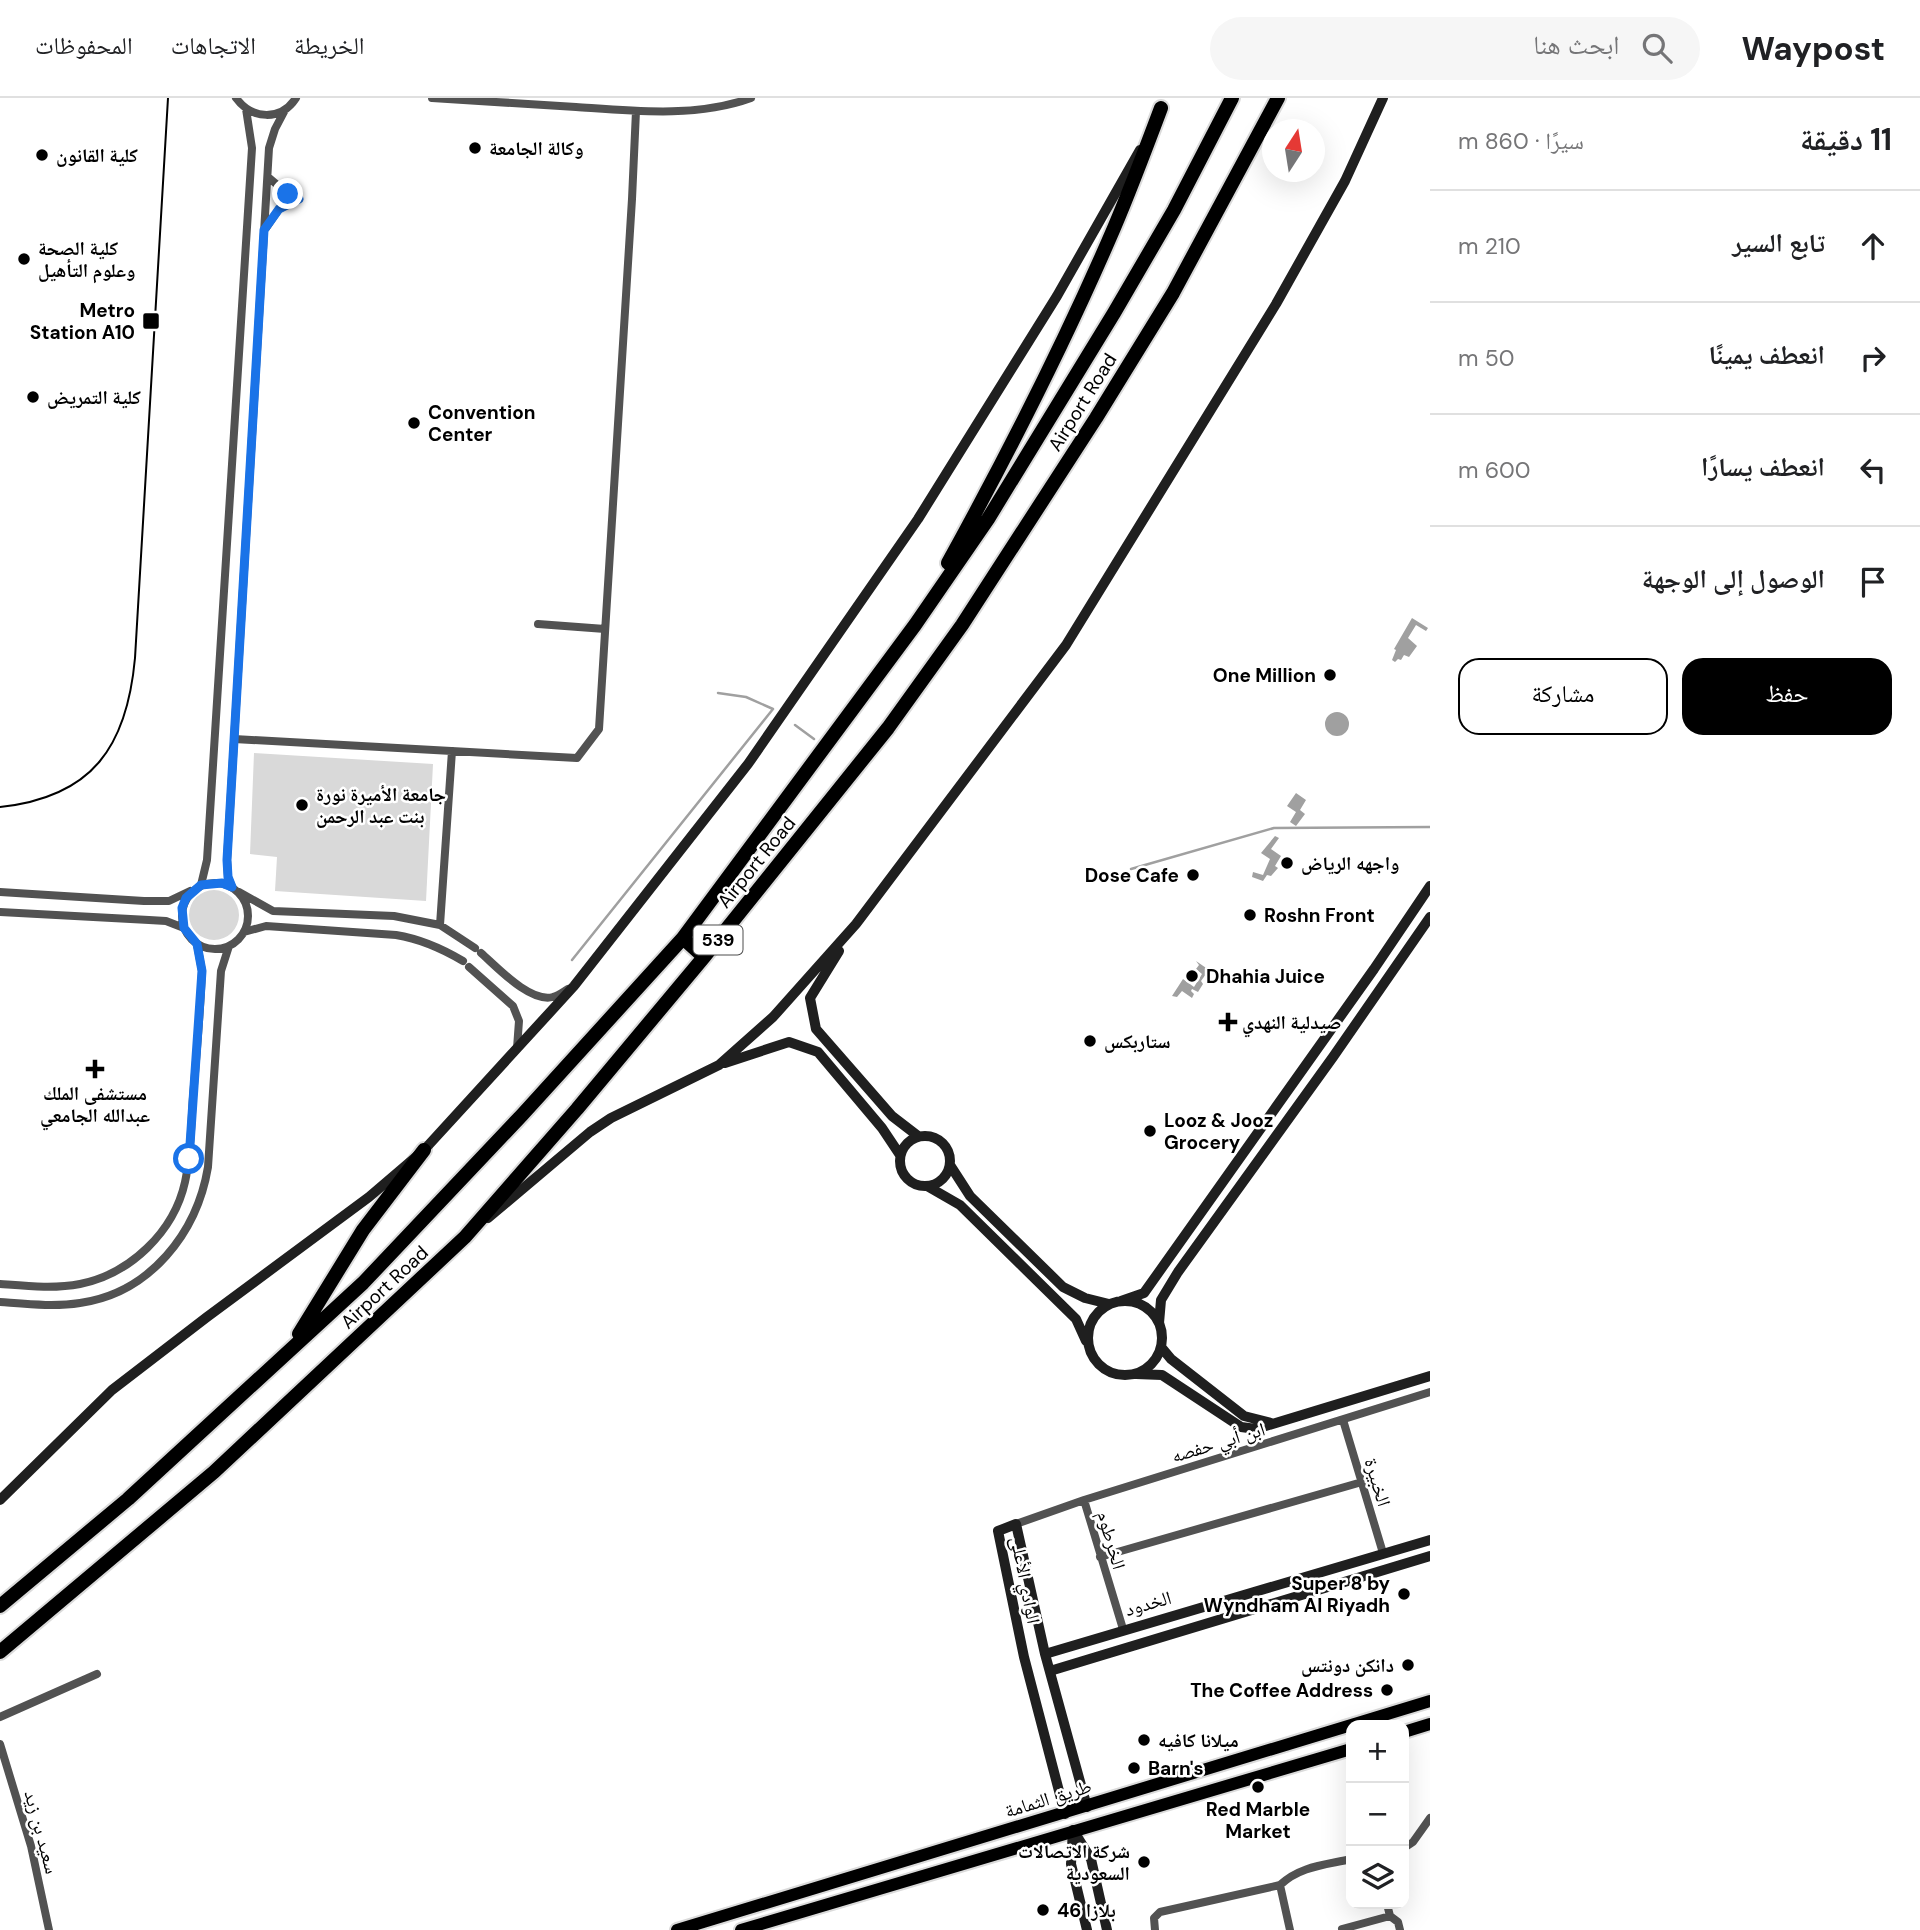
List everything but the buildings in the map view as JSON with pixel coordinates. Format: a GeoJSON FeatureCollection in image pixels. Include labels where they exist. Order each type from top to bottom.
{"type":"FeatureCollection","features":[{"type":"Feature","properties":{"kind":"highway","name":"Airport Road"},"geometry":{"type":"LineString","coordinates":[[0,1606],[128,1499],[363,1283],[523,1115],[683,938],[910,632],[988,519],[1114,313],[1174,209],[1232,98]]}},
{"type":"Feature","properties":{"kind":"highway","name":"Airport Road"},"geometry":{"type":"LineString","coordinates":[[0,1652],[214,1472],[465,1237],[704,957],[888,728],[962,625],[1173,293],[1278,98]]}},
{"type":"Feature","properties":{"kind":"highway"},"geometry":{"type":"LineString","coordinates":[[910,632],[1004,462],[1114,228],[1164,103]]}},
{"type":"Feature","properties":{"kind":"highway"},"geometry":{"type":"LineString","coordinates":[[683,938],[704,957]]}},
{"type":"Feature","properties":{"kind":"highway"},"geometry":{"type":"LineString","coordinates":[[291,1348],[363,1230],[424,1150]]}},
{"type":"Feature","properties":{"kind":"main road"},"geometry":{"type":"LineString","coordinates":[[0,1597],[128,1499]]}},
{"type":"Feature","properties":{"kind":"main road","name":"طريق الثمامة"},"geometry":{"type":"LineString","coordinates":[[677,1930],[1430,1701]]}},
{"type":"Feature","properties":{"kind":"main road"},"geometry":{"type":"LineString","coordinates":[[1409,1730],[1430,1724]]}},
{"type":"Feature","properties":{"kind":"main road","name":"طريق الثمامة"},"geometry":{"type":"LineString","coordinates":[[741,1930],[1346,1750]]}},
{"type":"Feature","properties":{"kind":"street"},"geometry":{"type":"LineString","coordinates":[[236,98],[246,109],[265,116],[285,110]]}},
{"type":"Feature","properties":{"kind":"street"},"geometry":{"type":"LineString","coordinates":[[432,98],[636,111],[702,108],[751,98]]}},
{"type":"Feature","properties":{"kind":"street"},"geometry":{"type":"LineString","coordinates":[[719,1065],[774,1017],[856,924],[1066,645],[1276,304],[1345,181],[1383,98]]}},
{"type":"Feature","properties":{"kind":"street"},"geometry":{"type":"LineString","coordinates":[[244,932],[248,912],[245,901],[228,877],[227,860],[269,148],[275,128],[285,110],[297,99]]}},
{"type":"Feature","properties":{"kind":"street"},"geometry":{"type":"LineString","coordinates":[[0,1500],[112,1390],[369,1198],[424,1150],[574,986],[748,764],[918,519],[1057,296],[1164,103]]}},
{"type":"Feature","properties":{"kind":"street"},"geometry":{"type":"LineString","coordinates":[[184,928],[182,908],[197,888],[208,847],[251,155],[246,109]]}},
{"type":"Feature","properties":{"kind":"street"},"geometry":{"type":"LineString","coordinates":[[234,739],[577,758],[599,729],[636,111]]}},
{"type":"Feature","properties":{"kind":"street"},"geometry":{"type":"LineString","coordinates":[[264,230],[279,209],[299,199],[288,194],[268,177]]}},
{"type":"Feature","properties":{"kind":"street"},"geometry":{"type":"LineString","coordinates":[[538,624],[605,629]]}},
{"type":"Feature","properties":{"kind":"street"},"geometry":{"type":"LineString","coordinates":[[440,925],[452,751]]}},
{"type":"Feature","properties":{"kind":"street"},"geometry":{"type":"LineString","coordinates":[[0,892],[169,901],[197,888],[222,883],[272,911],[394,916],[440,925],[478,951],[522,988],[538,996],[551,998],[574,986]]}},
{"type":"Feature","properties":{"kind":"street"},"geometry":{"type":"LineString","coordinates":[[1088,1345],[1088,1333],[1099,1311],[1109,1304],[1144,1293],[1430,886]]}},
{"type":"Feature","properties":{"kind":"street"},"geometry":{"type":"LineString","coordinates":[[0,912],[166,921],[184,928],[197,944],[202,971],[189,1165],[181,1199],[172,1217],[159,1235],[134,1260],[122,1269],[94,1281],[60,1287],[0,1284]]}},
{"type":"Feature","properties":{"kind":"street"},"geometry":{"type":"LineString","coordinates":[[1136,1374],[1156,1359],[1161,1348],[1161,1300],[1178,1272],[1334,1056],[1430,917]]}},
{"type":"Feature","properties":{"kind":"street"},"geometry":{"type":"LineString","coordinates":[[856,924],[810,998],[817,1029],[891,1116],[918,1136]]}},
{"type":"Feature","properties":{"kind":"street"},"geometry":{"type":"LineString","coordinates":[[197,944],[219,949],[229,946],[244,932],[267,926],[412,937],[439,947],[466,964],[513,1006],[519,1021],[517,1049]]}},
{"type":"Feature","properties":{"kind":"street"},"geometry":{"type":"LineString","coordinates":[[0,1302],[60,1305],[104,1298],[149,1272],[176,1245],[190,1225],[204,1188],[208,1167],[221,971],[229,946]]}},
{"type":"Feature","properties":{"kind":"street"},"geometry":{"type":"LineString","coordinates":[[465,1237],[590,1132],[611,1118],[719,1065],[789,1042],[818,1052],[883,1128],[900,1155]]}},
{"type":"Feature","properties":{"kind":"street"},"geometry":{"type":"LineString","coordinates":[[927,1186],[944,1178],[950,1165],[950,1153],[940,1140],[932,1136],[918,1136],[908,1141],[900,1155],[900,1164],[907,1179],[927,1186],[960,1205],[1076,1319],[1093,1357],[1101,1366],[1111,1373],[1124,1375],[1162,1375],[1241,1427],[1256,1429],[1430,1376]]}},
{"type":"Feature","properties":{"kind":"street"},"geometry":{"type":"LineString","coordinates":[[950,1165],[970,1196],[1063,1287],[1085,1298],[1109,1304]]}},
{"type":"Feature","properties":{"kind":"street"},"geometry":{"type":"LineString","coordinates":[[1121,1301],[1133,1301],[1144,1306],[1159,1323]]}},
{"type":"Feature","properties":{"kind":"street"},"geometry":{"type":"LineString","coordinates":[[1161,1348],[1171,1359],[1244,1416],[1274,1424]]}},
{"type":"Feature","properties":{"kind":"street","name":"ابن أبي حفصه"},"geometry":{"type":"LineString","coordinates":[[1016,1524],[1084,1500],[1430,1392]]}},
{"type":"Feature","properties":{"kind":"street","name":"الخبيرة"},"geometry":{"type":"LineString","coordinates":[[1343,1420],[1383,1553]]}},
{"type":"Feature","properties":{"kind":"street"},"geometry":{"type":"LineString","coordinates":[[1100,1557],[1362,1482]]}},
{"type":"Feature","properties":{"kind":"street","name":"الخرطوم"},"geometry":{"type":"LineString","coordinates":[[1084,1500],[1123,1629]]}},
{"type":"Feature","properties":{"kind":"street","name":"الوادي الأعلى"},"geometry":{"type":"LineString","coordinates":[[1065,1814],[1024,1657],[998,1531],[1016,1524],[1045,1654],[1087,1807]]}},
{"type":"Feature","properties":{"kind":"street","name":"الخدود"},"geometry":{"type":"LineString","coordinates":[[1045,1654],[1430,1539]]}},
{"type":"Feature","properties":{"kind":"street","name":"الخدود"},"geometry":{"type":"LineString","coordinates":[[1050,1671],[1430,1556]]}},
{"type":"Feature","properties":{"kind":"street"},"geometry":{"type":"LineString","coordinates":[[0,1717],[97,1674]]}},
{"type":"Feature","properties":{"kind":"street","name":"سعيد بن زيد"},"geometry":{"type":"LineString","coordinates":[[0,1744],[31,1846],[49,1930]]}},
{"type":"Feature","properties":{"kind":"street"},"geometry":{"type":"LineString","coordinates":[[1407,1846],[1430,1818]]}},
{"type":"Feature","properties":{"kind":"street"},"geometry":{"type":"LineString","coordinates":[[1073,1830],[1071,1864],[1087,1930]]}},
{"type":"Feature","properties":{"kind":"street"},"geometry":{"type":"LineString","coordinates":[[1073,1830],[1091,1859],[1107,1930]]}},
{"type":"Feature","properties":{"kind":"street"},"geometry":{"type":"LineString","coordinates":[[1155,1930],[1154,1917],[1160,1912],[1280,1885],[1292,1874],[1346,1860]]}},
{"type":"Feature","properties":{"kind":"street"},"geometry":{"type":"LineString","coordinates":[[1280,1885],[1290,1930]]}},
{"type":"Feature","properties":{"kind":"street"},"geometry":{"type":"LineString","coordinates":[[1388,1909],[1390,1916],[1398,1922],[1401,1930]]}},
{"type":"Feature","properties":{"kind":"street"},"geometry":{"type":"LineString","coordinates":[[1342,1929],[1390,1916]]}},
{"type":"Feature","properties":{"kind":"shaded area"},"geometry":{"type":"Polygon","coordinates":[[[1412,618],[1428,628],[1426,631],[1416,625],[1408,638],[1417,646],[1409,657],[1404,655],[1401,660],[1395,662],[1392,660],[1396,650],[1394,649],[1412,618]]]}},
{"type":"Feature","properties":{"kind":"shaded area"},"geometry":{"type":"Polygon","coordinates":[[[1337,712],[1346,715],[1349,724],[1346,733],[1337,736],[1328,733],[1325,724],[1328,715],[1337,712]]]}},
{"type":"Feature","properties":{"kind":"shaded area"},"geometry":{"type":"Polygon","coordinates":[[[254,753],[433,764],[426,901],[275,891],[277,857],[250,854],[254,753]]]}},
{"type":"Feature","properties":{"kind":"shaded area"},"geometry":{"type":"Polygon","coordinates":[[[1296,793],[1306,800],[1300,810],[1305,814],[1296,826],[1290,822],[1296,812],[1287,806],[1296,793]]]}},
{"type":"Feature","properties":{"kind":"shaded area"},"geometry":{"type":"Polygon","coordinates":[[[1275,836],[1279,838],[1271,849],[1281,856],[1275,866],[1278,868],[1263,881],[1252,877],[1253,872],[1263,875],[1270,859],[1261,853],[1275,836]]]}},
{"type":"Feature","properties":{"kind":"shaded area"},"geometry":{"type":"Polygon","coordinates":[[[214,890],[232,897],[239,915],[232,933],[214,940],[196,933],[189,915],[196,897],[214,890]]]}},
{"type":"Feature","properties":{"kind":"shaded area"},"geometry":{"type":"Polygon","coordinates":[[[1196,961],[1212,972],[1209,976],[1206,974],[1201,981],[1203,984],[1198,992],[1192,989],[1192,998],[1182,991],[1177,997],[1172,996],[1183,979],[1194,987],[1202,974],[1196,969],[1199,965],[1196,961]]]}},
{"type":"Feature","properties":{"kind":"waterway"},"geometry":{"type":"LineString","coordinates":[[572,960],[773,709],[746,697],[718,693]]}},
{"type":"Feature","properties":{"kind":"waterway"},"geometry":{"type":"LineString","coordinates":[[795,725],[814,739]]}},
{"type":"Feature","properties":{"kind":"waterway"},"geometry":{"type":"LineString","coordinates":[[1131,869],[1274,828],[1430,827]]}},
{"type":"Feature","properties":{"kind":"tram line"},"geometry":{"type":"LineString","coordinates":[[0,807],[59,792],[81,779],[99,762],[113,741],[124,717],[131,689],[168,98]]}},
{"type":"Feature","properties":{"kind":"place","name":"وكالة الجامعة"},"geometry":{"type":"Point","coordinates":[475,148]}},
{"type":"Feature","properties":{"kind":"place","name":"كلية القانون"},"geometry":{"type":"Point","coordinates":[42,155]}},
{"type":"Feature","properties":{"kind":"place","name":"كلية الصحة وعلوم التأهيل"},"geometry":{"type":"Point","coordinates":[24,259]}},
{"type":"Feature","properties":{"kind":"place","name":"Metro Station A10"},"geometry":{"type":"Point","coordinates":[151,321]}},
{"type":"Feature","properties":{"kind":"place","name":"كلية التمريض"},"geometry":{"type":"Point","coordinates":[33,397]}},
{"type":"Feature","properties":{"kind":"place","name":"Convention Center"},"geometry":{"type":"Point","coordinates":[414,423]}},
{"type":"Feature","properties":{"kind":"place","name":"One Million"},"geometry":{"type":"Point","coordinates":[1330,675]}},
{"type":"Feature","properties":{"kind":"place","name":"جامعة الأميرة نورة بنت عبد الرحمن"},"geometry":{"type":"Point","coordinates":[302,805]}},
{"type":"Feature","properties":{"kind":"place","name":"واجهه الرياض"},"geometry":{"type":"Point","coordinates":[1287,863]}},
{"type":"Feature","properties":{"kind":"place","name":"Dose Cafe"},"geometry":{"type":"Point","coordinates":[1193,875]}},
{"type":"Feature","properties":{"kind":"place","name":"Roshn Front"},"geometry":{"type":"Point","coordinates":[1250,915]}},
{"type":"Feature","properties":{"kind":"place","name":"Dhahia Juice"},"geometry":{"type":"Point","coordinates":[1192,976]}},
{"type":"Feature","properties":{"kind":"place","name":"صيدلية النهدي"},"geometry":{"type":"Point","coordinates":[1228,1022]}},
{"type":"Feature","properties":{"kind":"place","name":"ستاربكس"},"geometry":{"type":"Point","coordinates":[1090,1041]}},
{"type":"Feature","properties":{"kind":"place","name":"مستشفى الملك عبدالله الجامعي"},"geometry":{"type":"Point","coordinates":[95,1069]}},
{"type":"Feature","properties":{"kind":"place","name":"Looz & Jooz Grocery"},"geometry":{"type":"Point","coordinates":[1150,1131]}},
{"type":"Feature","properties":{"kind":"place","name":"Super 8 by Wyndham Al Riyadh"},"geometry":{"type":"Point","coordinates":[1404,1594]}},
{"type":"Feature","properties":{"kind":"place","name":"دانكن دونتس"},"geometry":{"type":"Point","coordinates":[1408,1665]}},
{"type":"Feature","properties":{"kind":"place","name":"The Coffee Address"},"geometry":{"type":"Point","coordinates":[1387,1690]}},
{"type":"Feature","properties":{"kind":"place","name":"ميلانا كافيه"},"geometry":{"type":"Point","coordinates":[1144,1740]}},
{"type":"Feature","properties":{"kind":"place","name":"Barn's"},"geometry":{"type":"Point","coordinates":[1134,1768]}},
{"type":"Feature","properties":{"kind":"place","name":"Red Marble Market"},"geometry":{"type":"Point","coordinates":[1258,1787]}},
{"type":"Feature","properties":{"kind":"place","name":"شركة الاتصالات السعودية"},"geometry":{"type":"Point","coordinates":[1144,1862]}},
{"type":"Feature","properties":{"kind":"place","name":"بلازا 46"},"geometry":{"type":"Point","coordinates":[1043,1910]}},
{"type":"Feature","properties":{"kind":"route"},"geometry":{"type":"LineString","coordinates":[[189,1159],[202,971],[197,944],[184,928],[182,908],[186,898],[201,885],[212,882],[232,887],[228,877],[227,860],[264,230],[279,209],[299,199],[288,194]]}}]}
